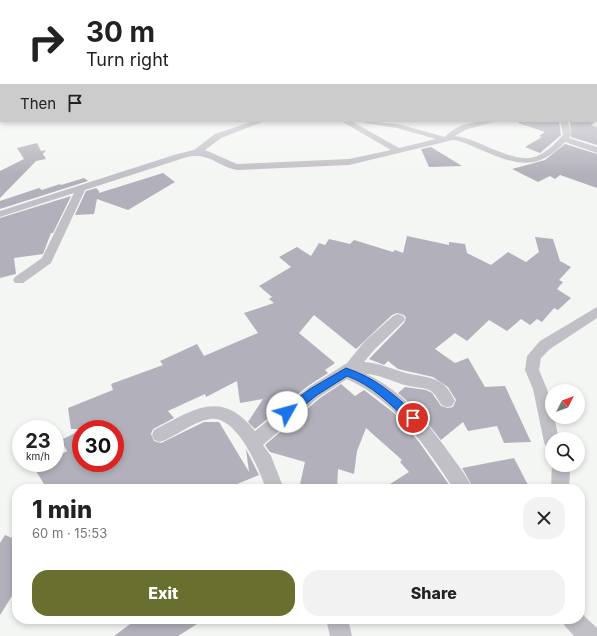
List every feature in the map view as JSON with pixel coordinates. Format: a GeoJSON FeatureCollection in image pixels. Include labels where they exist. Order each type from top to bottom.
{"type":"FeatureCollection","features":[{"type":"Feature","properties":{"kind":"street"},"geometry":{"type":"LineString","coordinates":[[196,154],[218,136],[258,122]]}},
{"type":"Feature","properties":{"kind":"street"},"geometry":{"type":"LineString","coordinates":[[347,122],[399,151]]}},
{"type":"Feature","properties":{"kind":"street"},"geometry":{"type":"LineString","coordinates":[[372,122],[398,126],[446,139]]}},
{"type":"Feature","properties":{"kind":"street"},"geometry":{"type":"LineString","coordinates":[[446,139],[452,133],[460,129],[489,122]]}},
{"type":"Feature","properties":{"kind":"street"},"geometry":{"type":"LineString","coordinates":[[0,214],[181,156],[196,154],[211,154],[225,164],[237,167],[324,164],[349,162],[446,139],[462,139],[518,160],[535,160],[541,159],[564,139],[567,135],[564,122]]}},
{"type":"Feature","properties":{"kind":"street"},"geometry":{"type":"LineString","coordinates":[[564,139],[597,150]]}},
{"type":"Feature","properties":{"kind":"street"},"geometry":{"type":"LineString","coordinates":[[19,280],[47,260],[81,188]]}},
{"type":"Feature","properties":{"kind":"street"},"geometry":{"type":"LineString","coordinates":[[550,432],[540,389],[532,370],[534,356],[545,345],[597,312]]}},
{"type":"Feature","properties":{"kind":"street"},"geometry":{"type":"LineString","coordinates":[[253,443],[314,392],[349,369],[369,346],[398,319]]}},
{"type":"Feature","properties":{"kind":"street"},"geometry":{"type":"LineString","coordinates":[[349,369],[377,369],[405,379],[433,385],[440,390],[447,402]]}},
{"type":"Feature","properties":{"kind":"street"},"geometry":{"type":"LineString","coordinates":[[349,369],[384,392],[413,418],[460,484]]}},
{"type":"Feature","properties":{"kind":"street"},"geometry":{"type":"LineString","coordinates":[[160,434],[195,417],[214,412],[226,416],[248,433],[265,462],[269,484]]}},
{"type":"Feature","properties":{"kind":"street"},"geometry":{"type":"LineString","coordinates":[[560,484],[561,472]]}},
{"type":"Feature","properties":{"kind":"street"},"geometry":{"type":"LineString","coordinates":[[338,624],[341,636]]}},
{"type":"Feature","properties":{"kind":"street"},"geometry":{"type":"LineString","coordinates":[[577,624],[590,636]]}},
{"type":"Feature","properties":{"kind":"building"},"geometry":{"type":"Polygon","coordinates":[[[559,122],[561,135],[540,153],[525,147],[542,137],[539,136],[545,132],[518,123],[559,122]]]}},
{"type":"Feature","properties":{"kind":"building"},"geometry":{"type":"Polygon","coordinates":[[[570,122],[595,122],[591,125],[597,127],[597,145],[571,137],[570,122]]]}},
{"type":"Feature","properties":{"kind":"building"},"geometry":{"type":"Polygon","coordinates":[[[37,143],[41,151],[46,150],[43,154],[46,159],[36,161],[0,198],[0,171],[24,159],[17,148],[37,143]]]}},
{"type":"Feature","properties":{"kind":"building"},"geometry":{"type":"Polygon","coordinates":[[[565,144],[597,154],[597,188],[560,175],[555,179],[550,176],[538,182],[512,169],[545,160],[565,144]]]}},
{"type":"Feature","properties":{"kind":"building"},"geometry":{"type":"Polygon","coordinates":[[[431,147],[462,166],[429,167],[421,149],[431,147]]]}},
{"type":"Feature","properties":{"kind":"building"},"geometry":{"type":"Polygon","coordinates":[[[163,173],[175,182],[128,210],[97,199],[94,214],[75,215],[86,191],[96,188],[99,193],[163,173]]]}},
{"type":"Feature","properties":{"kind":"building"},"geometry":{"type":"Polygon","coordinates":[[[84,178],[88,181],[0,209],[0,201],[39,188],[42,190],[84,178]]]}},
{"type":"Feature","properties":{"kind":"building"},"geometry":{"type":"Polygon","coordinates":[[[71,196],[53,233],[51,233],[43,254],[14,258],[16,274],[0,278],[0,218],[71,196]]]}},
{"type":"Feature","properties":{"kind":"building"},"geometry":{"type":"Polygon","coordinates":[[[407,236],[449,245],[449,242],[465,244],[467,253],[491,265],[508,252],[526,262],[539,252],[535,237],[553,239],[560,261],[571,267],[559,280],[563,282],[557,289],[571,298],[558,310],[554,308],[542,322],[537,319],[530,325],[521,319],[507,331],[489,320],[467,341],[455,333],[435,349],[455,363],[468,358],[485,387],[505,386],[531,442],[504,443],[497,426],[468,431],[463,422],[441,440],[416,409],[398,393],[405,387],[426,390],[432,393],[441,406],[448,408],[453,407],[456,400],[448,387],[433,377],[398,369],[388,361],[384,365],[369,359],[404,323],[406,318],[404,315],[397,313],[392,315],[356,349],[314,315],[299,333],[335,363],[325,370],[328,373],[308,386],[255,429],[248,422],[263,399],[240,403],[237,381],[206,397],[205,394],[168,411],[174,418],[153,429],[151,434],[154,441],[161,443],[204,422],[219,422],[249,472],[246,449],[259,475],[237,484],[44,484],[37,472],[64,472],[64,453],[67,451],[64,446],[64,438],[72,434],[72,472],[124,472],[124,420],[72,420],[71,429],[68,408],[113,390],[111,384],[163,365],[160,361],[197,344],[204,356],[258,333],[244,313],[274,303],[269,299],[272,297],[259,286],[291,267],[279,257],[297,247],[311,256],[319,243],[325,245],[329,239],[350,244],[354,240],[393,252],[395,250],[403,253],[407,236]]]}},
{"type":"Feature","properties":{"kind":"building"},"geometry":{"type":"Polygon","coordinates":[[[341,384],[355,396],[364,390],[394,413],[419,442],[448,484],[390,484],[409,472],[400,462],[402,460],[366,428],[357,451],[354,474],[338,469],[337,484],[300,484],[305,462],[270,452],[265,445],[320,398],[341,384]]]}},
{"type":"Feature","properties":{"kind":"building"},"geometry":{"type":"Polygon","coordinates":[[[514,458],[527,484],[471,484],[462,468],[514,458]]]}},
{"type":"Feature","properties":{"kind":"building"},"geometry":{"type":"Polygon","coordinates":[[[5,535],[12,538],[12,596],[0,615],[0,543],[5,535]]]}},
{"type":"Feature","properties":{"kind":"building"},"geometry":{"type":"Polygon","coordinates":[[[130,624],[197,624],[178,636],[114,636],[130,624]]]}},
{"type":"Feature","properties":{"kind":"route"},"geometry":{"type":"LineString","coordinates":[[287,412],[333,379],[346,372],[362,378],[384,392],[413,418]]}}]}
